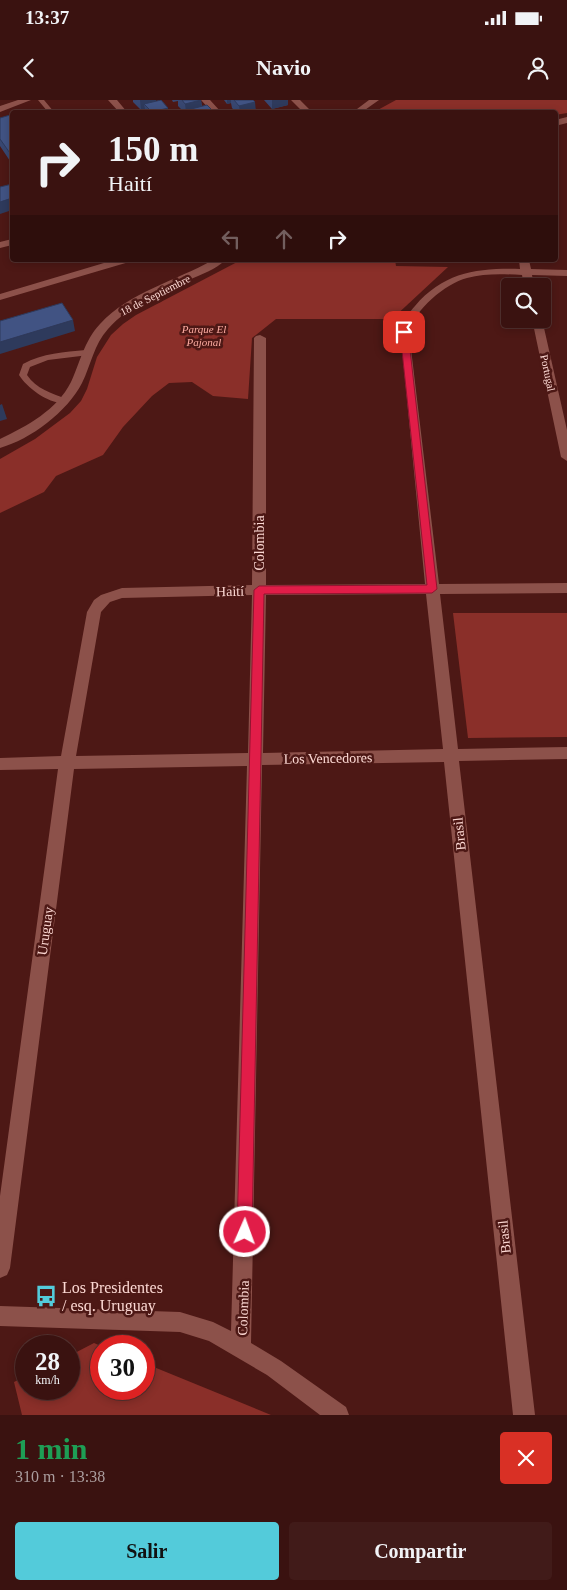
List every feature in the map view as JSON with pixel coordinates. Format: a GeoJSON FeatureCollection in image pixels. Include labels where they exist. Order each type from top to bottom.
{"type":"FeatureCollection","features":[{"type":"Feature","properties":{"kind":"street"},"geometry":{"type":"LineString","coordinates":[[0,109],[27,100]]}},
{"type":"Feature","properties":{"kind":"street"},"geometry":{"type":"LineString","coordinates":[[112,100],[121,110]]}},
{"type":"Feature","properties":{"kind":"street"},"geometry":{"type":"LineString","coordinates":[[205,100],[215,110]]}},
{"type":"Feature","properties":{"kind":"street"},"geometry":{"type":"LineString","coordinates":[[295,100],[306,110]]}},
{"type":"Feature","properties":{"kind":"street"},"geometry":{"type":"LineString","coordinates":[[360,110],[375,100]]}},
{"type":"Feature","properties":{"kind":"street"},"geometry":{"type":"LineString","coordinates":[[0,297],[117,262]]}},
{"type":"Feature","properties":{"kind":"street","name":"18 de Septiembre"},"geometry":{"type":"LineString","coordinates":[[0,444],[32,427],[64,401],[76,383],[86,353],[101,328],[120,312],[216,262]]}},
{"type":"Feature","properties":{"kind":"street"},"geometry":{"type":"LineString","coordinates":[[524,262],[527,278]]}},
{"type":"Feature","properties":{"kind":"street"},"geometry":{"type":"LineString","coordinates":[[526,272],[567,273]]}},
{"type":"Feature","properties":{"kind":"street","name":"Brasil"},"geometry":{"type":"LineString","coordinates":[[524,1415],[404,332],[406,322],[429,297],[458,278],[472,274],[526,272]]}},
{"type":"Feature","properties":{"kind":"street","name":"Portugal"},"geometry":{"type":"LineString","coordinates":[[538,328],[567,457]]}},
{"type":"Feature","properties":{"kind":"street","name":"Colombia"},"geometry":{"type":"LineString","coordinates":[[241,1348],[256,759],[260,338]]}},
{"type":"Feature","properties":{"kind":"street","name":"Haití"},"geometry":{"type":"LineString","coordinates":[[103,599],[122,593],[567,588]]}},
{"type":"Feature","properties":{"kind":"street","name":"Uruguay"},"geometry":{"type":"LineString","coordinates":[[0,1268],[67,762],[94,612],[103,599]]}},
{"type":"Feature","properties":{"kind":"street","name":"Los Vencedores"},"geometry":{"type":"LineString","coordinates":[[0,764],[567,753]]}},
{"type":"Feature","properties":{"kind":"street"},"geometry":{"type":"LineString","coordinates":[[0,1316],[180,1322],[213,1332],[241,1348],[274,1368],[338,1415]]}},
{"type":"Feature","properties":{"kind":"lane"},"geometry":{"type":"LineString","coordinates":[[41,100],[49,110]]}},
{"type":"Feature","properties":{"kind":"lane"},"geometry":{"type":"LineString","coordinates":[[64,401],[34,388],[27,382],[23,375],[26,366],[37,359],[86,353]]}},
{"type":"Feature","properties":{"kind":"green space"},"geometry":{"type":"Polygon","coordinates":[[[396,100],[567,100],[567,113],[558,114],[558,110],[378,110],[396,100]]]}},
{"type":"Feature","properties":{"kind":"green space","name":"Parque El Pajonal"},"geometry":{"type":"Polygon","coordinates":[[[237,262],[395,262],[396,266],[448,267],[392,319],[276,319],[252,338],[248,399],[213,396],[192,382],[169,383],[152,396],[123,427],[103,455],[56,476],[44,492],[0,513],[0,459],[35,439],[70,413],[81,401],[87,389],[97,357],[111,335],[136,315],[237,262]]]}},
{"type":"Feature","properties":{"kind":"green space"},"geometry":{"type":"Polygon","coordinates":[[[453,613],[567,613],[567,737],[468,738],[453,613]]]}},
{"type":"Feature","properties":{"kind":"green space"},"geometry":{"type":"Polygon","coordinates":[[[90,1345],[90,1400],[155,1400],[155,1368],[271,1415],[22,1415],[18,1400],[80,1400],[80,1350],[90,1345]]]}},
{"type":"Feature","properties":{"kind":"building"},"geometry":{"type":"Polygon","coordinates":[[[161,100],[168,108],[150,110],[144,104],[161,100]]]}},
{"type":"Feature","properties":{"kind":"building"},"geometry":{"type":"Polygon","coordinates":[[[182,100],[201,100],[185,104],[182,100]]]}},
{"type":"Feature","properties":{"kind":"building"},"geometry":{"type":"Polygon","coordinates":[[[234,100],[253,100],[255,102],[239,106],[234,100]]]}},
{"type":"Feature","properties":{"kind":"building"},"geometry":{"type":"Polygon","coordinates":[[[207,105],[212,110],[192,110],[207,105]]]}},
{"type":"Feature","properties":{"kind":"building"},"geometry":{"type":"Polygon","coordinates":[[[10,115],[10,153],[0,139],[0,118],[10,115]]]}},
{"type":"Feature","properties":{"kind":"building"},"geometry":{"type":"Polygon","coordinates":[[[10,184],[10,199],[0,202],[0,187],[10,184]]]}},
{"type":"Feature","properties":{"kind":"building"},"geometry":{"type":"Polygon","coordinates":[[[62,303],[73,320],[0,342],[0,321],[62,303]]]}},
{"type":"Feature","properties":{"kind":"place","name":"Los Presidentes / esq. Uruguay"},"geometry":{"type":"Point","coordinates":[46,1296]}},
{"type":"Feature","properties":{"kind":"route"},"geometry":{"type":"LineString","coordinates":[[245,1232],[259,590],[432,589],[404,332]]}}]}
